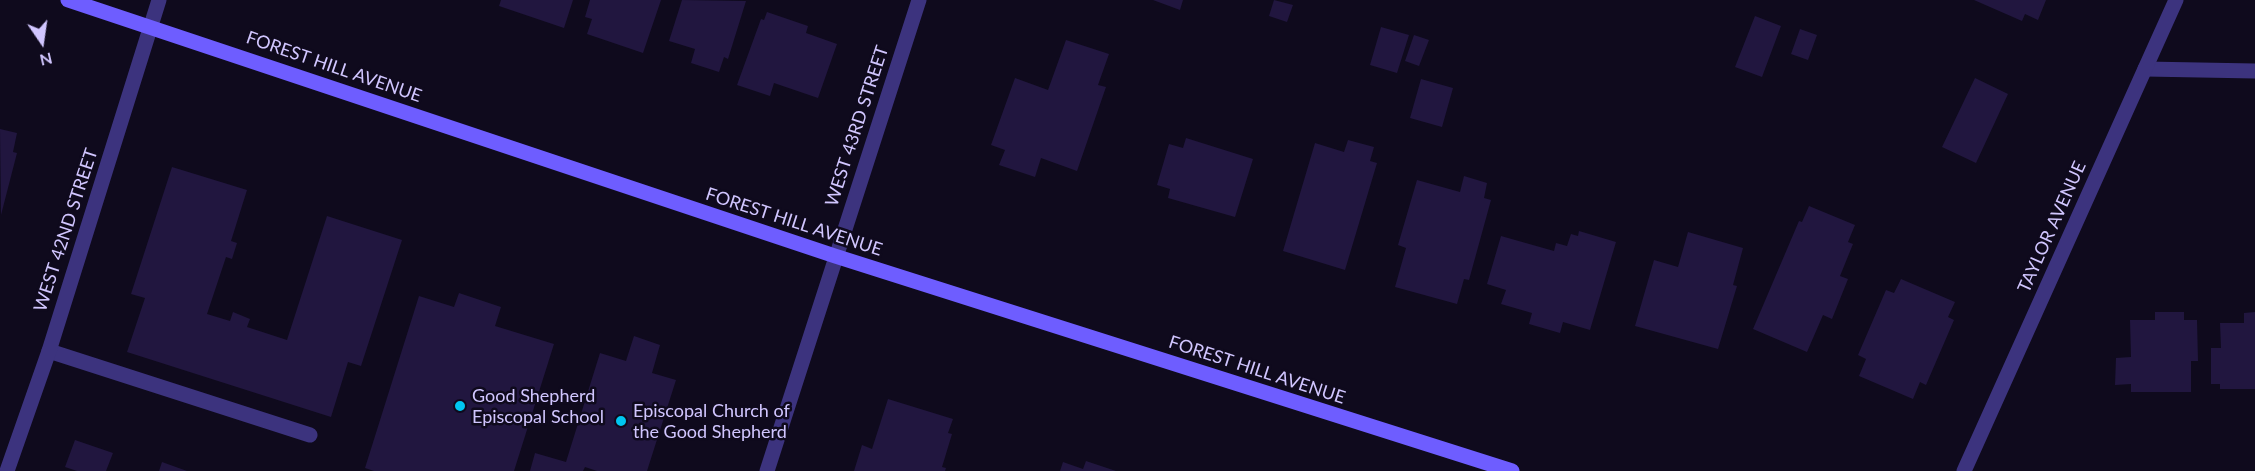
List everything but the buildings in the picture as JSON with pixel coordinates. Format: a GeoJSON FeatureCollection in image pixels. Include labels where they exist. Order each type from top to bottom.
{"type":"FeatureCollection","features":[{"type":"Feature","properties":{"kind":"main road","name":"FOREST HILL AVENUE"},"geometry":{"type":"LineString","coordinates":[[68,0],[835,256],[1512,471]]}},
{"type":"Feature","properties":{"kind":"street","name":"WEST 42ND STREET"},"geometry":{"type":"LineString","coordinates":[[7,471],[49,351],[159,0]]}},
{"type":"Feature","properties":{"kind":"street","name":"WEST 43RD STREET"},"geometry":{"type":"LineString","coordinates":[[767,471],[919,0]]}},
{"type":"Feature","properties":{"kind":"street","name":"TAYLOR AVENUE"},"geometry":{"type":"LineString","coordinates":[[1964,471],[2176,0]]}},
{"type":"Feature","properties":{"kind":"street"},"geometry":{"type":"LineString","coordinates":[[2145,69],[2255,70]]}},
{"type":"Feature","properties":{"kind":"street"},"geometry":{"type":"LineString","coordinates":[[49,351],[310,435]]}},
{"type":"Feature","properties":{"kind":"place","name":"Good Shepherd Episcopal School"},"geometry":{"type":"Point","coordinates":[460,406]}},
{"type":"Feature","properties":{"kind":"place","name":"Episcopal Church of the Good Shepherd"},"geometry":{"type":"Point","coordinates":[621,421]}}]}
